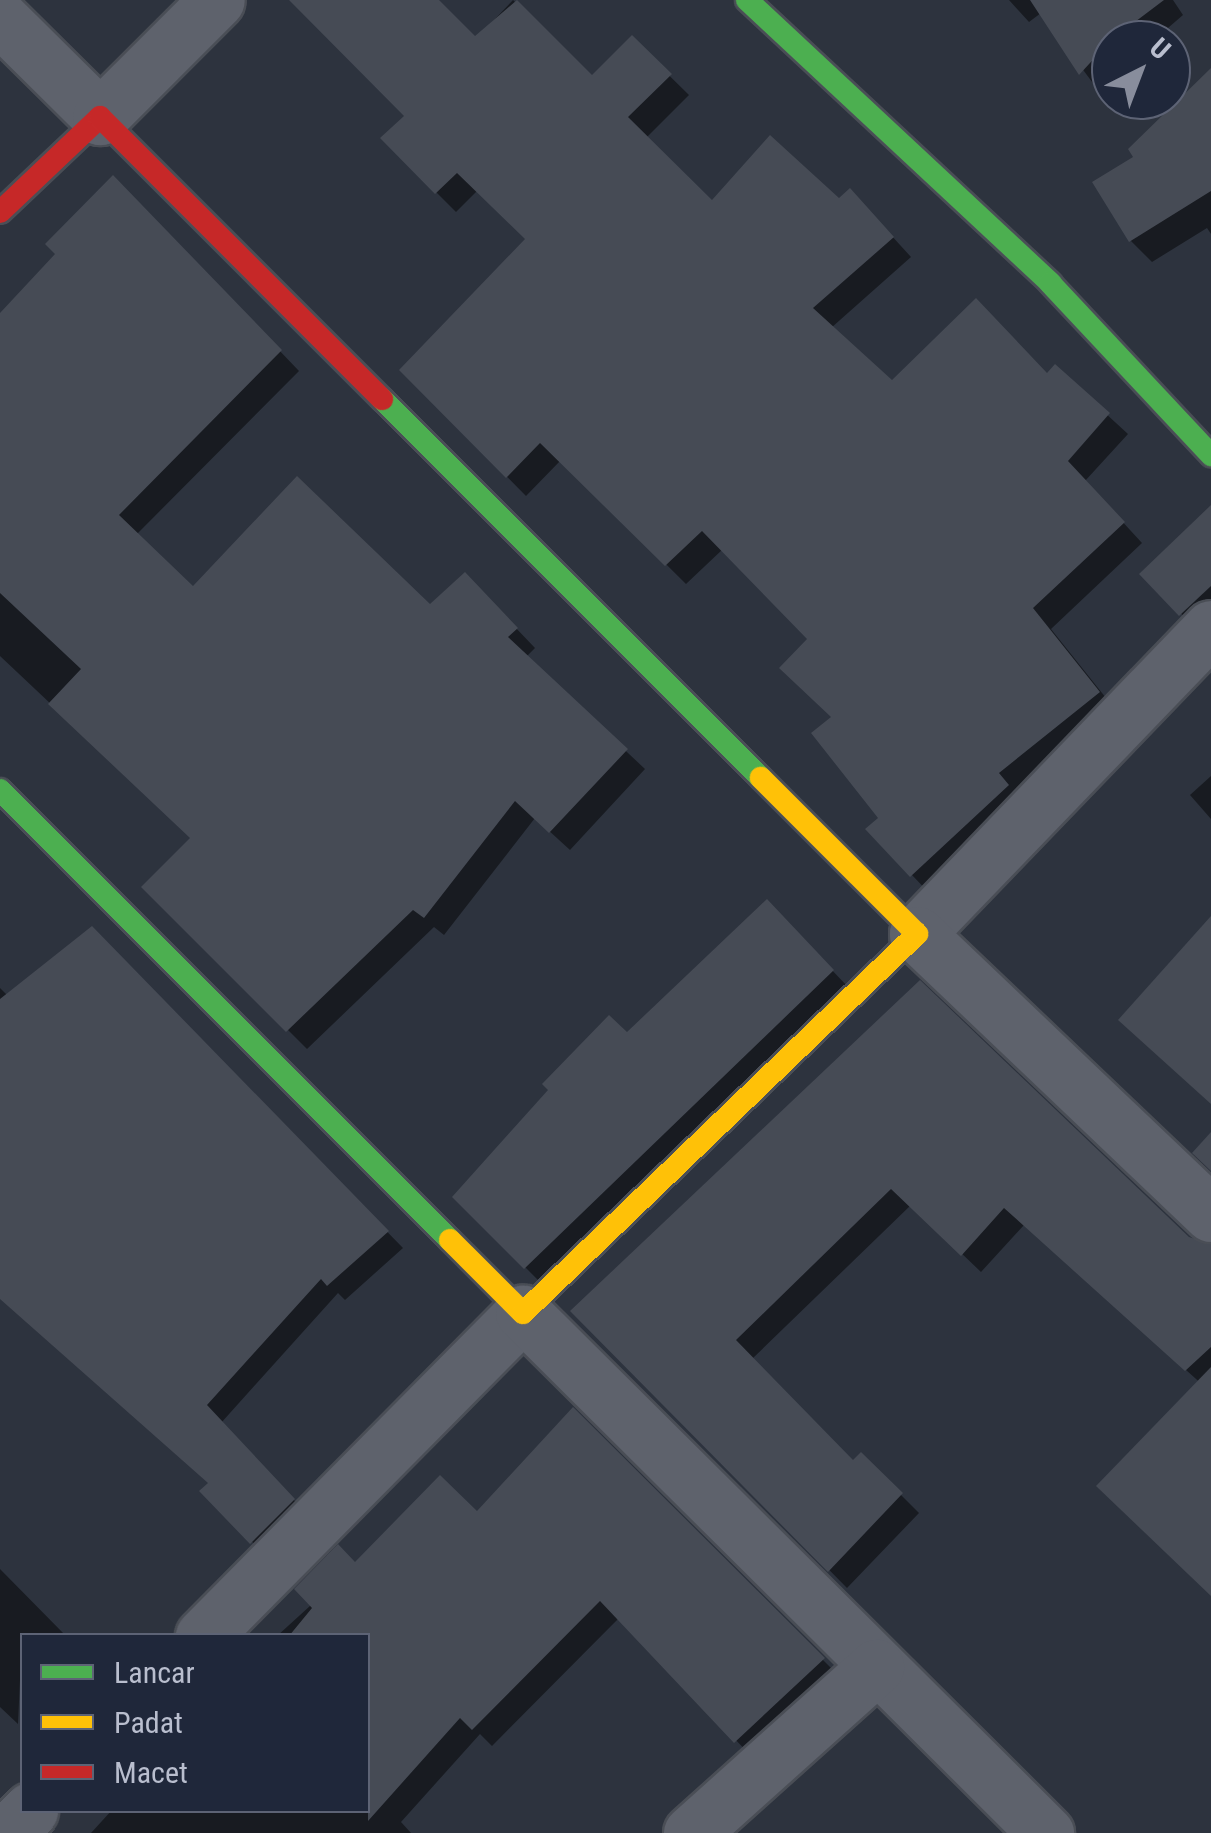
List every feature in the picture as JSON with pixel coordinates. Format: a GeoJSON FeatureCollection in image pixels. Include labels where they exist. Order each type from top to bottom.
{"type":"FeatureCollection","features":[{"type":"Feature","properties":{"kind":"street"},"geometry":{"type":"LineString","coordinates":[[0,212],[217,0]]}},
{"type":"Feature","properties":{"kind":"street"},"geometry":{"type":"LineString","coordinates":[[746,0],[1050,283],[1211,455]]}},
{"type":"Feature","properties":{"kind":"street"},"geometry":{"type":"LineString","coordinates":[[0,18],[916,934],[1211,1214]]}},
{"type":"Feature","properties":{"kind":"street"},"geometry":{"type":"LineString","coordinates":[[206,1633],[523,1313],[916,934],[1211,628]]}},
{"type":"Feature","properties":{"kind":"street"},"geometry":{"type":"LineString","coordinates":[[0,790],[1046,1833]]}},
{"type":"Feature","properties":{"kind":"street"},"geometry":{"type":"LineString","coordinates":[[691,1833],[876,1666]]}},
{"type":"Feature","properties":{"kind":"street"},"geometry":{"type":"LineString","coordinates":[[8,1833],[27,1813]]}},
{"type":"Feature","properties":{"kind":"building"},"geometry":{"type":"Polygon","coordinates":[[[289,0],[439,0],[475,36],[517,0],[592,75],[632,35],[672,74],[628,117],[712,200],[770,135],[839,198],[850,188],[894,237],[813,308],[892,380],[976,298],[1047,373],[1055,364],[1110,413],[1068,461],[1125,522],[1033,608],[1100,692],[999,773],[1009,785],[910,877],[865,829],[878,818],[811,733],[831,717],[779,668],[807,639],[702,531],[665,566],[540,443],[506,478],[399,370],[525,239],[457,173],[435,194],[380,138],[404,116],[289,0]]]}},
{"type":"Feature","properties":{"kind":"building"},"geometry":{"type":"Polygon","coordinates":[[[1030,0],[1164,0],[1138,20],[1091,20],[1091,62],[1079,75],[1030,0]]]}},
{"type":"Feature","properties":{"kind":"building"},"geometry":{"type":"Polygon","coordinates":[[[1211,68],[1211,191],[1129,242],[1092,182],[1133,157],[1128,149],[1158,120],[1191,120],[1191,88],[1211,68]]]}},
{"type":"Feature","properties":{"kind":"building"},"geometry":{"type":"Polygon","coordinates":[[[113,175],[282,350],[119,515],[193,586],[297,476],[430,604],[465,572],[518,628],[508,637],[628,749],[549,833],[515,801],[424,918],[413,910],[286,1032],[141,887],[190,838],[48,704],[81,669],[0,593],[0,313],[55,254],[45,244],[113,175]]]}},
{"type":"Feature","properties":{"kind":"building"},"geometry":{"type":"Polygon","coordinates":[[[1211,505],[1211,586],[1179,616],[1139,574],[1211,505]]]}},
{"type":"Feature","properties":{"kind":"building"},"geometry":{"type":"Polygon","coordinates":[[[767,899],[834,970],[524,1269],[452,1197],[548,1090],[542,1084],[609,1015],[627,1032],[767,899]]]}},
{"type":"Feature","properties":{"kind":"building"},"geometry":{"type":"Polygon","coordinates":[[[1211,916],[1211,1104],[1118,1020],[1211,916]]]}},
{"type":"Feature","properties":{"kind":"building"},"geometry":{"type":"Polygon","coordinates":[[[92,926],[389,1231],[327,1286],[321,1279],[207,1405],[295,1499],[250,1544],[199,1491],[208,1483],[0,1299],[0,999],[92,926]]]}},
{"type":"Feature","properties":{"kind":"building"},"geometry":{"type":"Polygon","coordinates":[[[920,980],[1189,1237],[1211,1244],[1211,1347],[1185,1371],[1004,1208],[961,1256],[891,1189],[736,1340],[853,1460],[861,1452],[903,1493],[828,1572],[570,1311],[920,980]]]}},
{"type":"Feature","properties":{"kind":"building"},"geometry":{"type":"Polygon","coordinates":[[[1211,1132],[1211,1171],[1192,1153],[1211,1132]]]}},
{"type":"Feature","properties":{"kind":"building"},"geometry":{"type":"Polygon","coordinates":[[[1211,1367],[1211,1596],[1096,1486],[1211,1367]]]}},
{"type":"Feature","properties":{"kind":"building"},"geometry":{"type":"Polygon","coordinates":[[[573,1407],[825,1658],[734,1743],[600,1601],[472,1730],[460,1718],[368,1821],[370,1633],[291,1633],[312,1608],[294,1589],[338,1544],[355,1562],[440,1475],[477,1511],[573,1407]]]}},
{"type":"Feature","properties":{"kind":"traffic: fast"},"geometry":{"type":"LineString","coordinates":[[747,0],[1050,283],[1211,455]]}},
{"type":"Feature","properties":{"kind":"traffic: fast"},"geometry":{"type":"LineString","coordinates":[[382,399],[761,778]]}},
{"type":"Feature","properties":{"kind":"traffic: fast"},"geometry":{"type":"LineString","coordinates":[[0,790],[450,1240]]}},
{"type":"Feature","properties":{"kind":"traffic: slow"},"geometry":{"type":"LineString","coordinates":[[450,1240],[523,1313],[917,934],[761,778]]}},
{"type":"Feature","properties":{"kind":"traffic: jam"},"geometry":{"type":"LineString","coordinates":[[0,212],[100,117],[382,399]]}}]}
